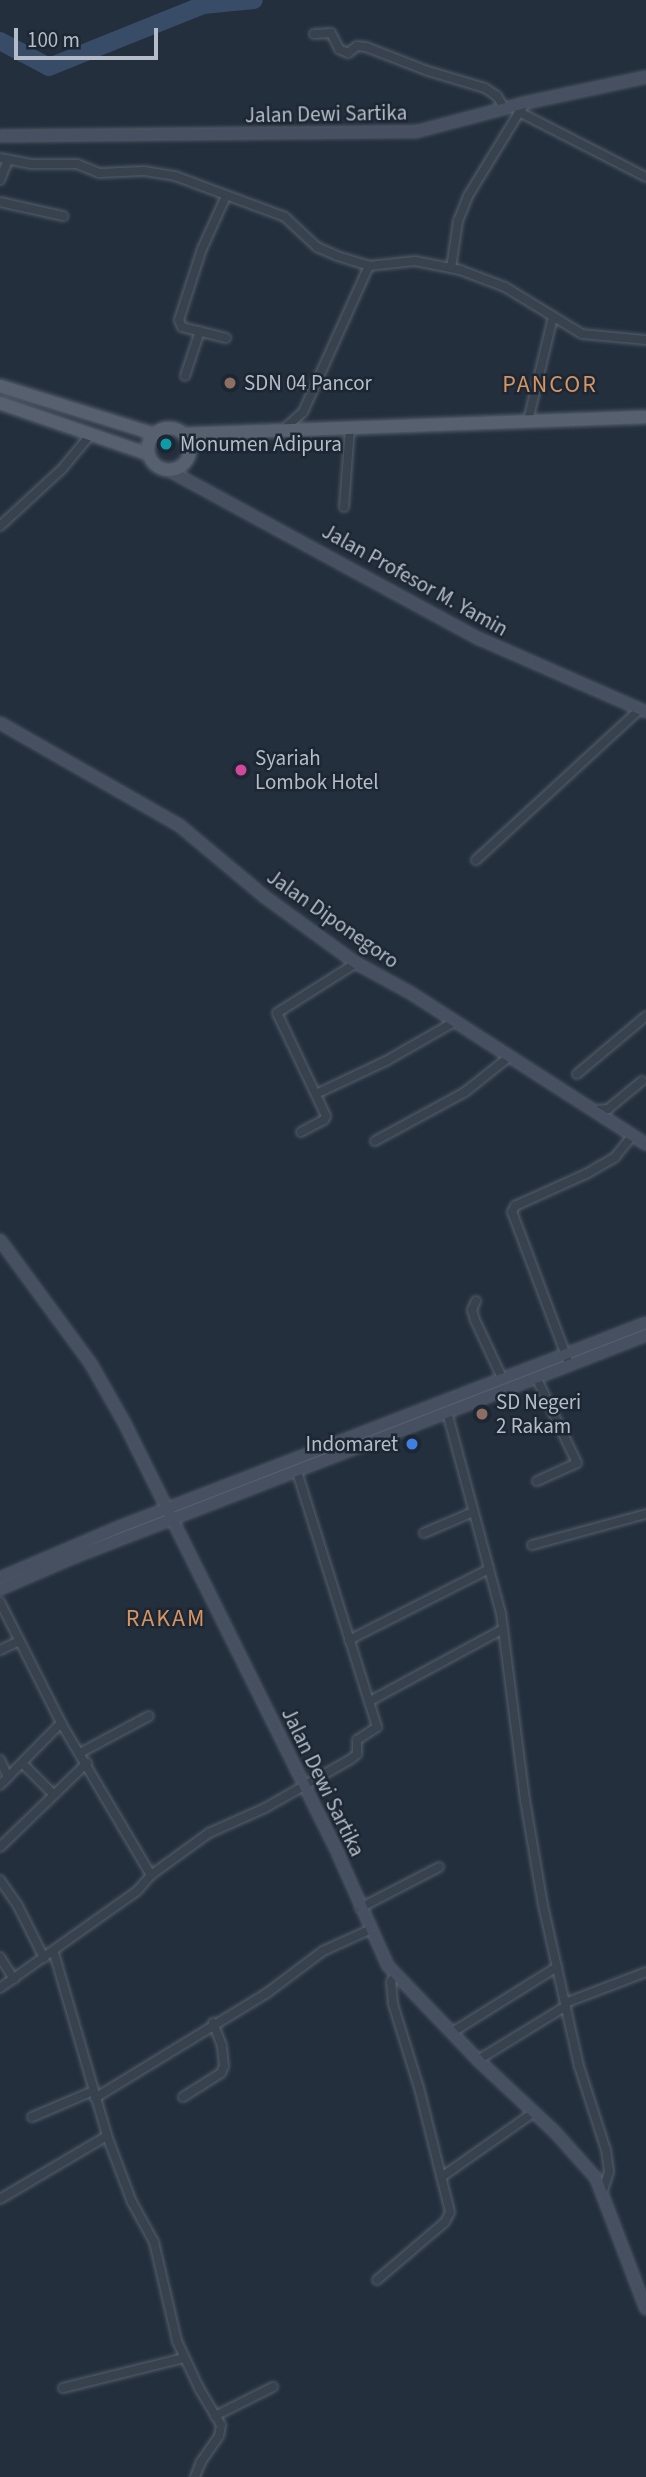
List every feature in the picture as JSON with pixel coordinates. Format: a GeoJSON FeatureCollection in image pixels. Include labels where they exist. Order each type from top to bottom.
{"type":"FeatureCollection","features":[{"type":"Feature","properties":{"kind":"main road"},"geometry":{"type":"LineString","coordinates":[[0,386],[154,434]]}},
{"type":"Feature","properties":{"kind":"main road"},"geometry":{"type":"LineString","coordinates":[[0,402],[148,454]]}},
{"type":"Feature","properties":{"kind":"main road"},"geometry":{"type":"LineString","coordinates":[[184,434],[190,445],[189,457],[182,467],[170,471],[154,465],[148,454],[149,441],[154,434],[169,428],[184,434],[646,417]]}},
{"type":"Feature","properties":{"kind":"street"},"geometry":{"type":"LineString","coordinates":[[314,33],[331,33],[340,49],[348,53],[357,46],[366,47],[428,71],[481,86],[494,93],[504,108]]}},
{"type":"Feature","properties":{"kind":"street","name":"Jalan Dewi Sartika"},"geometry":{"type":"LineString","coordinates":[[0,136],[404,133],[646,77]]}},
{"type":"Feature","properties":{"kind":"street"},"geometry":{"type":"LineString","coordinates":[[451,268],[458,220],[468,196],[522,107],[646,177]]}},
{"type":"Feature","properties":{"kind":"street"},"geometry":{"type":"LineString","coordinates":[[0,180],[4,159],[32,164],[77,164],[99,173],[153,172],[285,217],[326,252],[369,266],[405,260],[451,268],[505,287],[589,336],[646,340]]}},
{"type":"Feature","properties":{"kind":"street"},"geometry":{"type":"LineString","coordinates":[[226,196],[202,249],[179,320],[182,327],[226,338]]}},
{"type":"Feature","properties":{"kind":"street"},"geometry":{"type":"LineString","coordinates":[[0,202],[63,216]]}},
{"type":"Feature","properties":{"kind":"street"},"geometry":{"type":"LineString","coordinates":[[282,431],[303,412],[369,266]]}},
{"type":"Feature","properties":{"kind":"street"},"geometry":{"type":"LineString","coordinates":[[528,421],[553,317]]}},
{"type":"Feature","properties":{"kind":"street"},"geometry":{"type":"LineString","coordinates":[[185,376],[200,331]]}},
{"type":"Feature","properties":{"kind":"street"},"geometry":{"type":"LineString","coordinates":[[344,507],[350,427]]}},
{"type":"Feature","properties":{"kind":"street"},"geometry":{"type":"LineString","coordinates":[[0,526],[62,469],[92,434]]}},
{"type":"Feature","properties":{"kind":"street","name":"Jalan Profesor M. Yamin"},"geometry":{"type":"LineString","coordinates":[[170,471],[480,639],[643,711]]}},
{"type":"Feature","properties":{"kind":"street"},"geometry":{"type":"LineString","coordinates":[[476,860],[643,711]]}},
{"type":"Feature","properties":{"kind":"street","name":"Jalan Diponegoro"},"geometry":{"type":"LineString","coordinates":[[0,723],[179,825],[265,897],[356,963],[454,1021],[646,1144]]}},
{"type":"Feature","properties":{"kind":"street"},"geometry":{"type":"LineString","coordinates":[[301,1132],[326,1118],[303,1061],[277,1013],[356,963]]}},
{"type":"Feature","properties":{"kind":"street"},"geometry":{"type":"LineString","coordinates":[[577,1074],[646,1016]]}},
{"type":"Feature","properties":{"kind":"street"},"geometry":{"type":"LineString","coordinates":[[316,1094],[386,1061],[454,1021]]}},
{"type":"Feature","properties":{"kind":"street"},"geometry":{"type":"LineString","coordinates":[[375,1141],[465,1092],[509,1057]]}},
{"type":"Feature","properties":{"kind":"street"},"geometry":{"type":"LineString","coordinates":[[595,1110],[608,1109],[642,1081]]}},
{"type":"Feature","properties":{"kind":"street"},"geometry":{"type":"LineString","coordinates":[[567,1359],[512,1215],[513,1208],[615,1157],[632,1136]]}},
{"type":"Feature","properties":{"kind":"street","name":"Jalan Dewi Sartika"},"geometry":{"type":"LineString","coordinates":[[0,1242],[102,1380],[339,1856],[369,1930],[395,1975],[584,2164],[603,2191],[646,2309]]}},
{"type":"Feature","properties":{"kind":"street"},"geometry":{"type":"LineString","coordinates":[[476,1301],[472,1310],[475,1320],[502,1378]]}},
{"type":"Feature","properties":{"kind":"street"},"geometry":{"type":"LineString","coordinates":[[0,1578],[536,1377],[567,1359],[646,1323]]}},
{"type":"Feature","properties":{"kind":"street"},"geometry":{"type":"LineString","coordinates":[[0,1589],[168,1515],[303,1465],[502,1378],[646,1335]]}},
{"type":"Feature","properties":{"kind":"street"},"geometry":{"type":"LineString","coordinates":[[536,1377],[577,1463],[537,1481]]}},
{"type":"Feature","properties":{"kind":"street"},"geometry":{"type":"LineString","coordinates":[[447,1412],[503,1629],[525,1800],[557,1967],[582,2078],[606,2150],[609,2172],[603,2191]]}},
{"type":"Feature","properties":{"kind":"street"},"geometry":{"type":"LineString","coordinates":[[0,1988],[54,1953],[137,1891],[151,1875],[209,1833],[265,1808],[302,1784],[356,1755],[357,1740],[377,1727],[349,1640],[303,1465]]}},
{"type":"Feature","properties":{"kind":"street"},"geometry":{"type":"LineString","coordinates":[[424,1533],[473,1512]]}},
{"type":"Feature","properties":{"kind":"street"},"geometry":{"type":"LineString","coordinates":[[532,1545],[646,1514]]}},
{"type":"Feature","properties":{"kind":"street"},"geometry":{"type":"LineString","coordinates":[[349,1640],[489,1569]]}},
{"type":"Feature","properties":{"kind":"street"},"geometry":{"type":"LineString","coordinates":[[0,1602],[61,1723],[151,1875]]}},
{"type":"Feature","properties":{"kind":"street"},"geometry":{"type":"LineString","coordinates":[[370,1701],[503,1629]]}},
{"type":"Feature","properties":{"kind":"street"},"geometry":{"type":"LineString","coordinates":[[0,1650],[19,1641]]}},
{"type":"Feature","properties":{"kind":"street"},"geometry":{"type":"LineString","coordinates":[[80,1753],[149,1716]]}},
{"type":"Feature","properties":{"kind":"street"},"geometry":{"type":"LineString","coordinates":[[0,1785],[61,1723]]}},
{"type":"Feature","properties":{"kind":"street"},"geometry":{"type":"LineString","coordinates":[[0,1760],[8,1777]]}},
{"type":"Feature","properties":{"kind":"street"},"geometry":{"type":"LineString","coordinates":[[22,1763],[53,1794]]}},
{"type":"Feature","properties":{"kind":"street"},"geometry":{"type":"LineString","coordinates":[[0,1847],[87,1763]]}},
{"type":"Feature","properties":{"kind":"street"},"geometry":{"type":"LineString","coordinates":[[360,1908],[439,1867]]}},
{"type":"Feature","properties":{"kind":"street"},"geometry":{"type":"LineString","coordinates":[[0,1880],[18,1906],[44,1958]]}},
{"type":"Feature","properties":{"kind":"street"},"geometry":{"type":"LineString","coordinates":[[32,2117],[94,2095],[267,1993],[323,1951],[369,1930]]}},
{"type":"Feature","properties":{"kind":"street"},"geometry":{"type":"LineString","coordinates":[[54,1953],[107,2136],[129,2196],[154,2242],[173,2329],[184,2358],[221,2432],[201,2462],[195,2477]]}},
{"type":"Feature","properties":{"kind":"street"},"geometry":{"type":"LineString","coordinates":[[0,1957],[14,1979]]}},
{"type":"Feature","properties":{"kind":"street"},"geometry":{"type":"LineString","coordinates":[[451,2033],[557,1967]]}},
{"type":"Feature","properties":{"kind":"street"},"geometry":{"type":"LineString","coordinates":[[478,2060],[565,2004],[646,1972]]}},
{"type":"Feature","properties":{"kind":"street"},"geometry":{"type":"LineString","coordinates":[[377,2280],[449,2217],[443,2176],[393,2004],[391,1982],[395,1975]]}},
{"type":"Feature","properties":{"kind":"street"},"geometry":{"type":"LineString","coordinates":[[183,2097],[221,2073],[225,2066],[214,2023]]}},
{"type":"Feature","properties":{"kind":"street"},"geometry":{"type":"LineString","coordinates":[[443,2176],[534,2112]]}},
{"type":"Feature","properties":{"kind":"street"},"geometry":{"type":"LineString","coordinates":[[0,2199],[107,2136]]}},
{"type":"Feature","properties":{"kind":"street"},"geometry":{"type":"LineString","coordinates":[[62,2388],[184,2358]]}},
{"type":"Feature","properties":{"kind":"street"},"geometry":{"type":"LineString","coordinates":[[215,2416],[273,2386]]}},
{"type":"Feature","properties":{"kind":"waterway"},"geometry":{"type":"LineString","coordinates":[[0,41],[49,67],[203,5],[254,0]]}},
{"type":"Feature","properties":{"kind":"place","name":"SDN 04 Pancor"},"geometry":{"type":"Point","coordinates":[230,383]}},
{"type":"Feature","properties":{"kind":"place","name":"Monumen Adipura"},"geometry":{"type":"Point","coordinates":[166,444]}},
{"type":"Feature","properties":{"kind":"place","name":"Syariah Lombok Hotel"},"geometry":{"type":"Point","coordinates":[241,770]}},
{"type":"Feature","properties":{"kind":"place","name":"SD Negeri 2 Rakam"},"geometry":{"type":"Point","coordinates":[482,1414]}},
{"type":"Feature","properties":{"kind":"place","name":"Indomaret"},"geometry":{"type":"Point","coordinates":[412,1444]}},
{"type":"Feature","properties":{"kind":"district","name":"PANCOR"},"geometry":{"type":"Point","coordinates":[550,385]}},
{"type":"Feature","properties":{"kind":"district","name":"RAKAM"},"geometry":{"type":"Point","coordinates":[166,1619]}}]}
